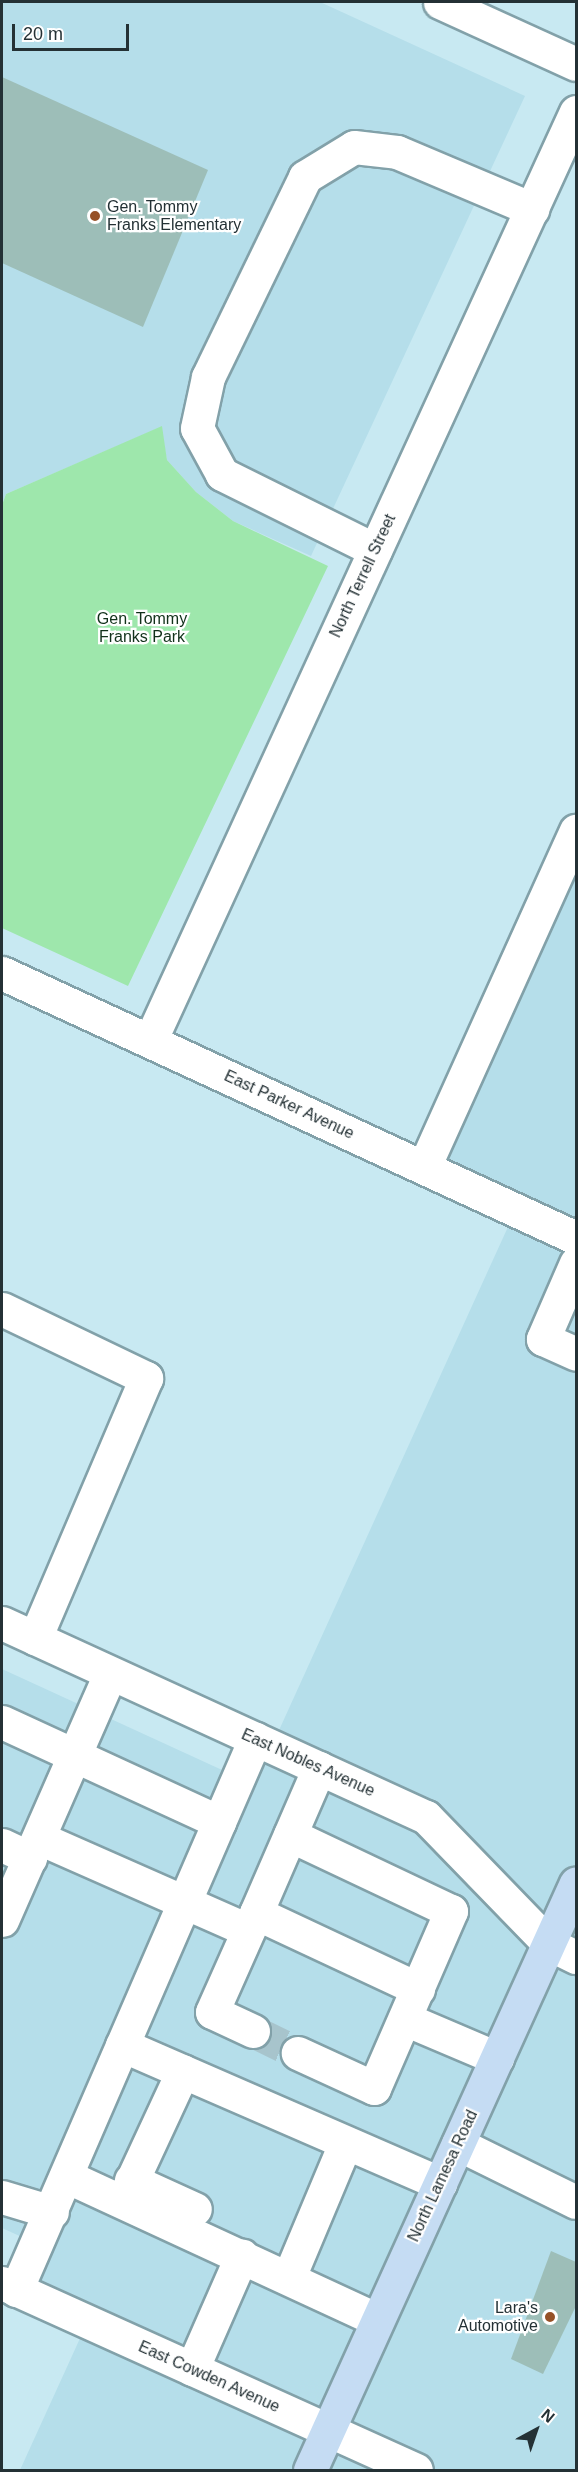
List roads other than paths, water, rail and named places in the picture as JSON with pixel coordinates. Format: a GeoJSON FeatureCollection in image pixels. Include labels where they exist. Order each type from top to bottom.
{"type":"FeatureCollection","features":[{"type":"Feature","properties":{"kind":"main road","name":"North Lamesa Road"},"geometry":{"type":"LineString","coordinates":[[310,2470],[376,2319],[497,2058],[563,1950],[576,1883]]}},
{"type":"Feature","properties":{"kind":"street"},"geometry":{"type":"LineString","coordinates":[[440,2],[576,64]]}},
{"type":"Feature","properties":{"kind":"street","name":"North Terrell Street"},"geometry":{"type":"LineString","coordinates":[[150,1041],[576,112]]}},
{"type":"Feature","properties":{"kind":"street"},"geometry":{"type":"LineString","coordinates":[[375,550],[222,474],[197,428],[207,377],[304,177],[354,147],[398,152],[532,209]]}},
{"type":"Feature","properties":{"kind":"street"},"geometry":{"type":"LineString","coordinates":[[424,1167],[576,831]]}},
{"type":"Feature","properties":{"kind":"street","name":"East Parker Avenue"},"geometry":{"type":"LineString","coordinates":[[2,973],[576,1238]]}},
{"type":"Feature","properties":{"kind":"street"},"geometry":{"type":"LineString","coordinates":[[576,1263],[543,1339],[576,1354]]}},
{"type":"Feature","properties":{"kind":"street"},"geometry":{"type":"LineString","coordinates":[[2,1309],[146,1378],[35,1638]]}},
{"type":"Feature","properties":{"kind":"street","name":"East Nobles Avenue"},"geometry":{"type":"LineString","coordinates":[[2,1623],[426,1817],[563,1950]]}},
{"type":"Feature","properties":{"kind":"street"},"geometry":{"type":"LineString","coordinates":[[2,1920],[23,1847],[75,1755],[110,1674]]}},
{"type":"Feature","properties":{"kind":"street"},"geometry":{"type":"LineString","coordinates":[[2,1722],[219,1822]]}},
{"type":"Feature","properties":{"kind":"street"},"geometry":{"type":"LineString","coordinates":[[9,2286],[52,2212],[122,2044],[255,1739]]}},
{"type":"Feature","properties":{"kind":"street"},"geometry":{"type":"LineString","coordinates":[[253,2031],[212,2012],[320,1768]]}},
{"type":"Feature","properties":{"kind":"street"},"geometry":{"type":"LineString","coordinates":[[290,1835],[451,1911],[374,2088],[298,2053]]}},
{"type":"Feature","properties":{"kind":"street"},"geometry":{"type":"LineString","coordinates":[[23,1847],[252,1922],[418,1989]]}},
{"type":"Feature","properties":{"kind":"street"},"geometry":{"type":"LineString","coordinates":[[405,2019],[497,2058]]}},
{"type":"Feature","properties":{"kind":"street"},"geometry":{"type":"LineString","coordinates":[[122,2044],[345,2144],[440,2183]]}},
{"type":"Feature","properties":{"kind":"street"},"geometry":{"type":"LineString","coordinates":[[127,2191],[183,2071]]}},
{"type":"Feature","properties":{"kind":"street"},"geometry":{"type":"LineString","coordinates":[[293,2267],[345,2144]]}},
{"type":"Feature","properties":{"kind":"street"},"geometry":{"type":"LineString","coordinates":[[458,2144],[576,2202]]}},
{"type":"Feature","properties":{"kind":"street"},"geometry":{"type":"LineString","coordinates":[[66,2176],[127,2191],[293,2267],[376,2319]]}},
{"type":"Feature","properties":{"kind":"street"},"geometry":{"type":"LineString","coordinates":[[127,2191],[242,2255],[293,2267]]}},
{"type":"Feature","properties":{"kind":"street"},"geometry":{"type":"LineString","coordinates":[[2,2197],[52,2212]]}},
{"type":"Feature","properties":{"kind":"street"},"geometry":{"type":"LineString","coordinates":[[192,2369],[242,2255]]}},
{"type":"Feature","properties":{"kind":"street","name":"East Cowden Avenue"},"geometry":{"type":"LineString","coordinates":[[9,2286],[416,2470]]}},
{"type":"Feature","properties":{"kind":"tunnel"},"geometry":{"type":"LineString","coordinates":[[253,2031],[298,2053]]}},
{"type":"Feature","properties":{"kind":"place","name":"Gen. Tommy Franks Elementary"},"geometry":{"type":"Point","coordinates":[95,216]}},
{"type":"Feature","properties":{"kind":"place","name":"Lara's Automotive"},"geometry":{"type":"Point","coordinates":[550,2317]}},
{"type":"Feature","properties":{"kind":"park label","name":"Gen. Tommy Franks Park"},"geometry":{"type":"Point","coordinates":[142,628]}}]}
